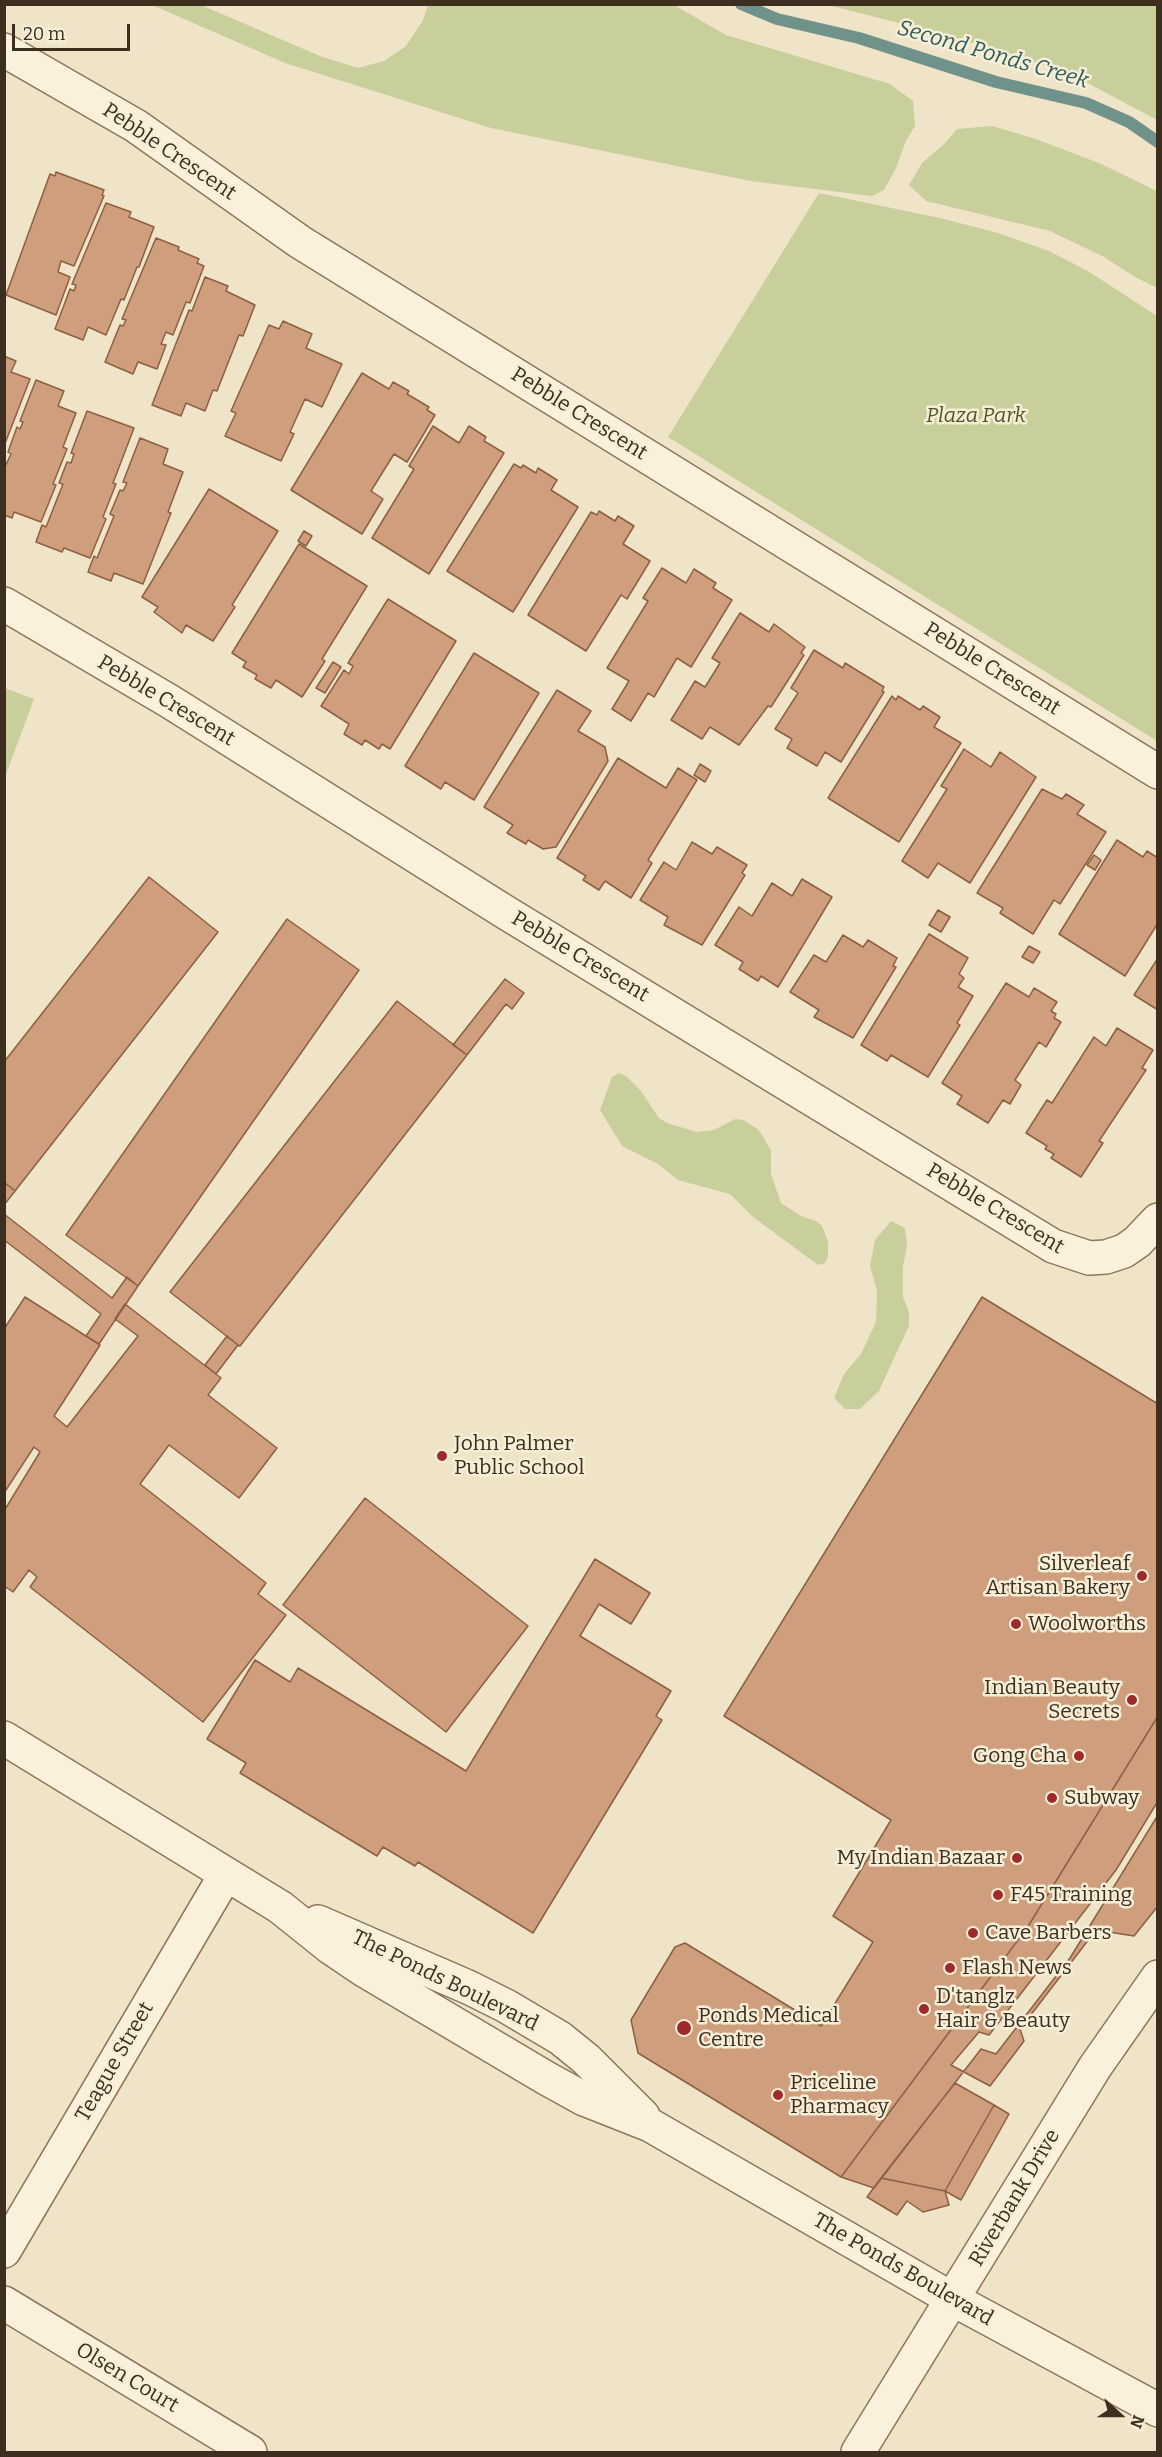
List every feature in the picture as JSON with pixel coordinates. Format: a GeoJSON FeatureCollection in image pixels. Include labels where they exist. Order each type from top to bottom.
{"type":"FeatureCollection","features":[{"type":"Feature","properties":{"kind":"street","name":"Pebble Crescent"},"geometry":{"type":"LineString","coordinates":[[4,50],[136,126],[300,242],[1158,772]]}},
{"type":"Feature","properties":{"kind":"street","name":"Pebble Crescent"},"geometry":{"type":"LineString","coordinates":[[4,604],[169,701],[505,912],[1053,1246],[1089,1258],[1106,1257],[1124,1251],[1137,1242],[1158,1220]]}},
{"type":"Feature","properties":{"kind":"street","name":"The Ponds Boulevard"},"geometry":{"type":"LineString","coordinates":[[4,1738],[280,1907],[380,1948],[515,2011],[560,2038],[586,2059],[650,2125],[954,2300],[1158,2410]]}},
{"type":"Feature","properties":{"kind":"street","name":"Teague Street"},"geometry":{"type":"LineString","coordinates":[[4,2251],[226,1874]]}},
{"type":"Feature","properties":{"kind":"street","name":"Riverbank Drive"},"geometry":{"type":"LineString","coordinates":[[858,2452],[954,2300],[1095,2067],[1158,1977]]}},
{"type":"Feature","properties":{"kind":"street","name":"Olsen Court"},"geometry":{"type":"LineString","coordinates":[[4,2303],[250,2452]]}},
{"type":"Feature","properties":{"kind":"green space"},"geometry":{"type":"Polygon","coordinates":[[[152,5],[201,5],[320,56],[358,68],[384,61],[406,46],[423,20],[428,5],[674,5],[726,35],[890,84],[913,101],[915,126],[884,190],[872,196],[750,181],[491,128],[285,63],[152,5]]]}},
{"type":"Feature","properties":{"kind":"green space"},"geometry":{"type":"Polygon","coordinates":[[[828,5],[1157,5],[1157,120],[1067,72],[950,36],[828,5]]]}},
{"type":"Feature","properties":{"kind":"green space"},"geometry":{"type":"Polygon","coordinates":[[[992,126],[1033,138],[1099,163],[1157,191],[1157,288],[1104,257],[1050,231],[926,201],[909,185],[922,163],[957,129],[992,126]]]}},
{"type":"Feature","properties":{"kind":"green space","name":"Plaza Park"},"geometry":{"type":"Polygon","coordinates":[[[819,193],[940,218],[998,233],[1049,251],[1088,271],[1157,316],[1157,741],[668,437],[819,193]]]}},
{"type":"Feature","properties":{"kind":"green space"},"geometry":{"type":"Polygon","coordinates":[[[5,688],[34,699],[5,777],[5,688]]]}},
{"type":"Feature","properties":{"kind":"green space"},"geometry":{"type":"Polygon","coordinates":[[[619,1073],[626,1076],[641,1091],[659,1118],[667,1123],[697,1132],[714,1130],[735,1119],[743,1120],[758,1129],[771,1150],[771,1174],[781,1203],[822,1226],[828,1241],[828,1256],[825,1263],[818,1265],[753,1217],[730,1194],[678,1180],[658,1164],[622,1146],[600,1110],[612,1077],[619,1073]]]}},
{"type":"Feature","properties":{"kind":"green space"},"geometry":{"type":"Polygon","coordinates":[[[891,1221],[905,1228],[907,1245],[903,1266],[903,1297],[909,1312],[909,1326],[879,1391],[860,1409],[845,1409],[834,1398],[844,1374],[861,1354],[876,1322],[877,1291],[870,1266],[875,1240],[891,1221]]]}},
{"type":"Feature","properties":{"kind":"building"},"geometry":{"type":"Polygon","coordinates":[[[56,172],[104,190],[102,195],[104,196],[74,266],[61,261],[58,272],[70,277],[56,315],[6,295],[50,174],[55,176],[56,172]]]}},
{"type":"Feature","properties":{"kind":"building"},"geometry":{"type":"Polygon","coordinates":[[[106,203],[131,212],[129,217],[154,227],[139,267],[137,267],[124,300],[121,299],[106,335],[88,327],[83,340],[55,329],[70,289],[74,291],[76,285],[72,284],[106,203]]]}},
{"type":"Feature","properties":{"kind":"building"},"geometry":{"type":"Polygon","coordinates":[[[156,238],[179,247],[178,250],[199,259],[197,263],[204,266],[190,303],[186,302],[173,335],[166,332],[161,344],[166,345],[157,369],[138,362],[133,374],[105,362],[120,325],[123,326],[126,320],[122,319],[156,238]]]}},
{"type":"Feature","properties":{"kind":"building"},"geometry":{"type":"Polygon","coordinates":[[[205,277],[228,286],[226,291],[255,305],[243,336],[239,335],[217,391],[213,390],[205,411],[186,403],[181,416],[152,405],[189,310],[192,311],[205,277]]]}},
{"type":"Feature","properties":{"kind":"building"},"geometry":{"type":"Polygon","coordinates":[[[283,321],[312,334],[306,348],[342,364],[322,407],[305,399],[290,432],[294,434],[281,461],[225,436],[236,413],[231,411],[269,325],[279,329],[283,321]]]}},
{"type":"Feature","properties":{"kind":"building"},"geometry":{"type":"Polygon","coordinates":[[[4,356],[16,361],[11,372],[30,379],[4,446],[4,356]]]}},
{"type":"Feature","properties":{"kind":"building"},"geometry":{"type":"Polygon","coordinates":[[[362,373],[389,389],[393,382],[409,391],[407,394],[429,407],[427,410],[435,415],[407,462],[394,454],[371,491],[383,499],[362,534],[291,490],[362,373]]]}},
{"type":"Feature","properties":{"kind":"building"},"geometry":{"type":"Polygon","coordinates":[[[36,380],[64,391],[58,406],[76,413],[63,447],[67,449],[53,484],[56,485],[41,522],[14,512],[12,518],[4,515],[4,469],[11,454],[8,452],[17,427],[20,429],[23,422],[20,421],[36,380]]]}},
{"type":"Feature","properties":{"kind":"building"},"geometry":{"type":"Polygon","coordinates":[[[87,411],[134,428],[113,483],[116,484],[103,517],[106,519],[90,558],[64,548],[62,552],[36,542],[42,525],[46,527],[63,484],[59,483],[67,462],[71,463],[74,454],[71,453],[87,411]]]}},
{"type":"Feature","properties":{"kind":"building"},"geometry":{"type":"Polygon","coordinates":[[[433,426],[459,443],[469,426],[486,437],[484,441],[504,453],[429,574],[372,538],[414,469],[409,466],[433,426]]]}},
{"type":"Feature","properties":{"kind":"building"},"geometry":{"type":"Polygon","coordinates":[[[140,438],[168,449],[163,464],[183,472],[168,512],[171,513],[143,584],[114,573],[111,581],[88,572],[94,556],[97,558],[114,516],[110,514],[120,490],[123,491],[127,483],[123,482],[140,438]]]}},
{"type":"Feature","properties":{"kind":"building"},"geometry":{"type":"Polygon","coordinates":[[[514,464],[521,468],[523,465],[536,473],[538,468],[557,480],[551,490],[578,507],[513,612],[447,571],[514,464]]]}},
{"type":"Feature","properties":{"kind":"building"},"geometry":{"type":"Polygon","coordinates":[[[209,489],[278,531],[232,605],[235,607],[213,641],[186,625],[182,633],[154,612],[158,607],[142,597],[209,489]]]}},
{"type":"Feature","properties":{"kind":"building"},"geometry":{"type":"Polygon","coordinates":[[[599,511],[615,521],[618,516],[634,526],[623,544],[650,561],[627,599],[621,595],[586,651],[528,615],[591,512],[597,515],[599,511]]]}},
{"type":"Feature","properties":{"kind":"building"},"geometry":{"type":"Polygon","coordinates":[[[304,531],[312,536],[306,546],[298,541],[304,531]]]}},
{"type":"Feature","properties":{"kind":"building"},"geometry":{"type":"Polygon","coordinates":[[[299,544],[367,586],[322,659],[325,661],[302,697],[276,680],[271,688],[255,679],[257,675],[243,667],[246,662],[232,653],[299,544]]]}},
{"type":"Feature","properties":{"kind":"building"},"geometry":{"type":"Polygon","coordinates":[[[662,568],[686,583],[694,569],[716,583],[713,588],[732,600],[691,667],[677,658],[654,697],[648,693],[631,721],[612,709],[629,681],[607,668],[648,601],[643,598],[662,568]]]}},
{"type":"Feature","properties":{"kind":"building"},"geometry":{"type":"Polygon","coordinates":[[[388,599],[456,641],[390,749],[382,744],[379,749],[365,740],[362,745],[344,734],[349,724],[321,706],[344,670],[349,674],[353,666],[348,663],[388,599]]]}},
{"type":"Feature","properties":{"kind":"building"},"geometry":{"type":"Polygon","coordinates":[[[740,613],[769,632],[774,624],[805,647],[801,653],[804,655],[771,707],[768,706],[739,745],[710,727],[702,739],[671,720],[695,681],[705,687],[720,663],[712,658],[740,613]]]}},
{"type":"Feature","properties":{"kind":"building"},"geometry":{"type":"Polygon","coordinates":[[[814,650],[843,668],[845,663],[884,687],[882,691],[884,692],[841,762],[825,752],[817,766],[787,748],[792,739],[775,729],[798,693],[791,688],[814,650]]]}},
{"type":"Feature","properties":{"kind":"building"},"geometry":{"type":"Polygon","coordinates":[[[474,653],[539,693],[474,800],[445,782],[441,789],[405,766],[474,653]]]}},
{"type":"Feature","properties":{"kind":"building"},"geometry":{"type":"Polygon","coordinates":[[[333,662],[341,667],[325,693],[316,688],[333,662]]]}},
{"type":"Feature","properties":{"kind":"building"},"geometry":{"type":"Polygon","coordinates":[[[557,690],[591,711],[578,731],[605,747],[608,761],[556,847],[543,849],[528,840],[526,844],[507,833],[513,825],[484,807],[557,690]]]}},
{"type":"Feature","properties":{"kind":"building"},"geometry":{"type":"Polygon","coordinates":[[[892,696],[896,700],[898,696],[920,710],[923,706],[940,717],[934,727],[961,743],[899,842],[828,798],[892,696]]]}},
{"type":"Feature","properties":{"kind":"building"},"geometry":{"type":"Polygon","coordinates":[[[964,749],[991,767],[1000,752],[1036,777],[970,883],[938,863],[928,878],[902,861],[947,789],[941,786],[964,749]]]}},
{"type":"Feature","properties":{"kind":"building"},"geometry":{"type":"Polygon","coordinates":[[[618,758],[666,788],[678,768],[697,780],[648,860],[652,863],[631,898],[605,881],[599,890],[583,880],[586,876],[557,858],[618,758]]]}},
{"type":"Feature","properties":{"kind":"building"},"geometry":{"type":"Polygon","coordinates":[[[700,764],[711,771],[705,782],[694,775],[700,764]]]}},
{"type":"Feature","properties":{"kind":"building"},"geometry":{"type":"Polygon","coordinates":[[[1042,789],[1062,799],[1066,794],[1084,805],[1077,814],[1106,832],[1060,904],[1054,900],[1033,934],[1000,913],[1003,908],[977,893],[1042,789]]]}},
{"type":"Feature","properties":{"kind":"building"},"geometry":{"type":"Polygon","coordinates":[[[1117,840],[1143,857],[1147,851],[1158,858],[1158,923],[1125,976],[1059,934],[1117,840]]]}},
{"type":"Feature","properties":{"kind":"building"},"geometry":{"type":"Polygon","coordinates":[[[692,842],[712,854],[717,847],[747,865],[742,873],[745,875],[702,945],[664,925],[668,917],[640,900],[664,862],[676,870],[692,842]]]}},
{"type":"Feature","properties":{"kind":"building"},"geometry":{"type":"Polygon","coordinates":[[[1094,855],[1101,860],[1095,870],[1087,865],[1094,855]]]}},
{"type":"Feature","properties":{"kind":"building"},"geometry":{"type":"Polygon","coordinates":[[[149,877],[218,932],[15,1191],[4,1182],[4,1062],[149,877]]]}},
{"type":"Feature","properties":{"kind":"building"},"geometry":{"type":"Polygon","coordinates":[[[802,879],[832,897],[778,987],[761,976],[758,981],[739,969],[743,962],[715,945],[739,907],[752,916],[772,883],[792,896],[802,879]]]}},
{"type":"Feature","properties":{"kind":"building"},"geometry":{"type":"Polygon","coordinates":[[[938,910],[950,917],[941,932],[929,925],[938,910]]]}},
{"type":"Feature","properties":{"kind":"building"},"geometry":{"type":"Polygon","coordinates":[[[287,919],[359,970],[138,1286],[66,1235],[287,919]]]}},
{"type":"Feature","properties":{"kind":"building"},"geometry":{"type":"Polygon","coordinates":[[[929,934],[968,958],[959,974],[964,978],[958,987],[973,996],[957,1023],[960,1025],[928,1077],[891,1055],[887,1061],[861,1045],[929,934]]]}},
{"type":"Feature","properties":{"kind":"building"},"geometry":{"type":"Polygon","coordinates":[[[843,935],[863,947],[868,940],[897,958],[893,966],[896,967],[853,1038],[814,1017],[819,1010],[790,992],[814,955],[826,962],[843,935]]]}},
{"type":"Feature","properties":{"kind":"building"},"geometry":{"type":"Polygon","coordinates":[[[1029,946],[1040,952],[1033,963],[1022,957],[1029,946]]]}},
{"type":"Feature","properties":{"kind":"building"},"geometry":{"type":"Polygon","coordinates":[[[1158,958],[1158,1010],[1134,995],[1158,958]]]}},
{"type":"Feature","properties":{"kind":"building"},"geometry":{"type":"Polygon","coordinates":[[[505,979],[524,993],[512,1009],[506,1004],[467,1055],[453,1045],[505,979]]]}},
{"type":"Feature","properties":{"kind":"building"},"geometry":{"type":"Polygon","coordinates":[[[1006,983],[1029,997],[1034,988],[1057,1002],[1051,1011],[1056,1014],[1054,1018],[1061,1022],[1046,1047],[1039,1042],[1015,1080],[1021,1085],[1010,1104],[1003,1100],[988,1123],[957,1104],[962,1096],[942,1083],[1006,983]]]}},
{"type":"Feature","properties":{"kind":"building"},"geometry":{"type":"Polygon","coordinates":[[[397,1001],[467,1055],[240,1346],[170,1292],[397,1001]]]}},
{"type":"Feature","properties":{"kind":"building"},"geometry":{"type":"Polygon","coordinates":[[[1117,1028],[1153,1050],[1142,1068],[1146,1070],[1099,1141],[1103,1143],[1081,1177],[1051,1158],[1054,1154],[1045,1149],[1047,1146],[1026,1133],[1047,1100],[1052,1103],[1094,1037],[1106,1046],[1117,1028]]]}},
{"type":"Feature","properties":{"kind":"building"},"geometry":{"type":"Polygon","coordinates":[[[4,1182],[15,1191],[4,1205],[4,1182]]]}},
{"type":"Feature","properties":{"kind":"building"},"geometry":{"type":"Polygon","coordinates":[[[4,1214],[112,1298],[127,1277],[138,1286],[99,1344],[86,1336],[101,1314],[4,1240],[4,1214]]]}},
{"type":"Feature","properties":{"kind":"building"},"geometry":{"type":"Polygon","coordinates":[[[25,1297],[100,1345],[54,1416],[67,1427],[138,1336],[115,1319],[125,1304],[221,1378],[208,1395],[277,1448],[239,1498],[169,1445],[140,1484],[266,1583],[258,1594],[286,1615],[203,1722],[30,1587],[37,1577],[29,1570],[13,1592],[4,1586],[4,1511],[40,1452],[34,1447],[4,1493],[4,1329],[25,1297]]]}},
{"type":"Feature","properties":{"kind":"building"},"geometry":{"type":"Polygon","coordinates":[[[982,1297],[1158,1404],[1158,1716],[1027,1928],[841,2177],[638,2053],[631,2020],[675,1947],[685,1943],[821,2026],[873,1942],[833,1916],[891,1820],[724,1716],[982,1297]]]}},
{"type":"Feature","properties":{"kind":"building"},"geometry":{"type":"Polygon","coordinates":[[[227,1336],[238,1345],[216,1374],[205,1365],[227,1336]]]}},
{"type":"Feature","properties":{"kind":"building"},"geometry":{"type":"Polygon","coordinates":[[[365,1498],[528,1626],[446,1732],[283,1605],[365,1498]]]}},
{"type":"Feature","properties":{"kind":"building"},"geometry":{"type":"Polygon","coordinates":[[[595,1559],[650,1593],[631,1624],[599,1604],[580,1636],[671,1691],[656,1716],[662,1720],[533,1933],[418,1862],[415,1866],[383,1847],[377,1856],[240,1773],[246,1763],[207,1739],[255,1660],[290,1682],[298,1668],[466,1771],[595,1559]]]}},
{"type":"Feature","properties":{"kind":"building"},"geometry":{"type":"Polygon","coordinates":[[[1158,1716],[1158,1815],[1070,1958],[996,2054],[981,2049],[874,2188],[841,2177],[1027,1928],[1158,1716]]]}},
{"type":"Feature","properties":{"kind":"building"},"geometry":{"type":"Polygon","coordinates":[[[1158,1801],[1158,1906],[1134,1936],[1096,1930],[1020,2029],[1024,2041],[990,2086],[951,2065],[979,2032],[989,2035],[1116,1870],[1158,1801]]]}},
{"type":"Feature","properties":{"kind":"building"},"geometry":{"type":"Polygon","coordinates":[[[955,2083],[994,2105],[945,2191],[881,2178],[955,2083]]]}},
{"type":"Feature","properties":{"kind":"building"},"geometry":{"type":"Polygon","coordinates":[[[994,2105],[1009,2114],[961,2200],[945,2191],[994,2105]]]}},
{"type":"Feature","properties":{"kind":"building"},"geometry":{"type":"Polygon","coordinates":[[[881,2178],[945,2191],[949,2205],[923,2212],[907,2201],[897,2215],[867,2197],[881,2178]]]}},
{"type":"Feature","properties":{"kind":"waterway","name":"Second Ponds Creek"},"geometry":{"type":"LineString","coordinates":[[741,4],[777,19],[859,38],[996,82],[1086,103],[1129,122],[1158,142]]}},
{"type":"Feature","properties":{"kind":"place","name":"John Palmer Public School"},"geometry":{"type":"Point","coordinates":[442,1456]}},
{"type":"Feature","properties":{"kind":"place","name":"Silverleaf Artisan Bakery"},"geometry":{"type":"Point","coordinates":[1142,1576]}},
{"type":"Feature","properties":{"kind":"place","name":"Woolworths"},"geometry":{"type":"Point","coordinates":[1016,1624]}},
{"type":"Feature","properties":{"kind":"place","name":"Indian Beauty Secrets"},"geometry":{"type":"Point","coordinates":[1132,1700]}},
{"type":"Feature","properties":{"kind":"place","name":"Gong Cha"},"geometry":{"type":"Point","coordinates":[1079,1756]}},
{"type":"Feature","properties":{"kind":"place","name":"Subway"},"geometry":{"type":"Point","coordinates":[1052,1798]}},
{"type":"Feature","properties":{"kind":"place","name":"My Indian Bazaar"},"geometry":{"type":"Point","coordinates":[1017,1858]}},
{"type":"Feature","properties":{"kind":"place","name":"F45 Training"},"geometry":{"type":"Point","coordinates":[998,1895]}},
{"type":"Feature","properties":{"kind":"place","name":"Cave Barbers"},"geometry":{"type":"Point","coordinates":[973,1933]}},
{"type":"Feature","properties":{"kind":"place","name":"Flash News"},"geometry":{"type":"Point","coordinates":[950,1968]}},
{"type":"Feature","properties":{"kind":"place","name":"D'tanglz Hair & Beauty"},"geometry":{"type":"Point","coordinates":[924,2009]}},
{"type":"Feature","properties":{"kind":"place","name":"Ponds Medical Centre"},"geometry":{"type":"Point","coordinates":[684,2028]}},
{"type":"Feature","properties":{"kind":"place","name":"Priceline Pharmacy"},"geometry":{"type":"Point","coordinates":[778,2095]}}]}
